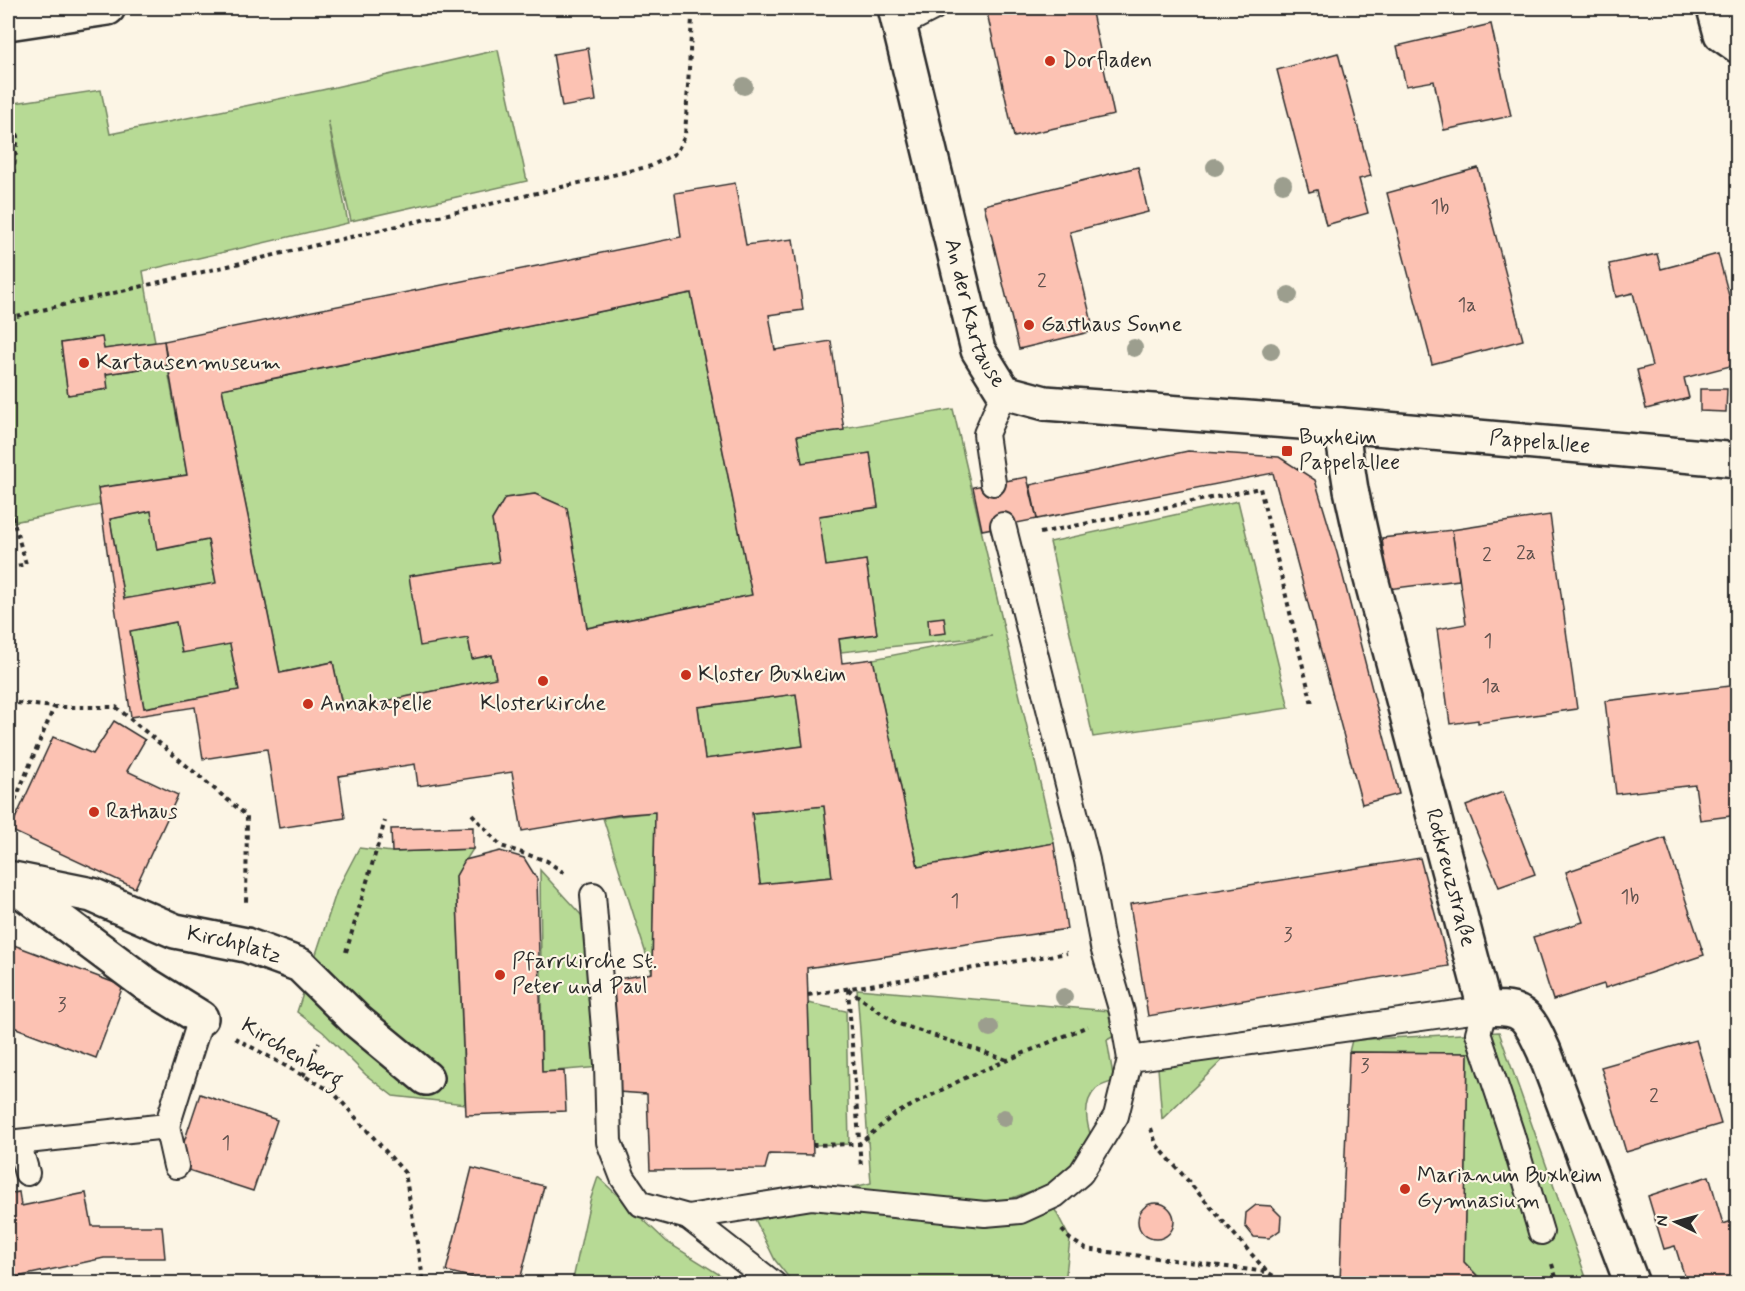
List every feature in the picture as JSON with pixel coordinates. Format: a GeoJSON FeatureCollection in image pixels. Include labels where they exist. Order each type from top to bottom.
{"type":"FeatureCollection","features":[{"type":"Feature","properties":{"kind":"street"},"geometry":{"type":"LineString","coordinates":[[8,22],[108,8]]}},
{"type":"Feature","properties":{"kind":"street"},"geometry":{"type":"LineString","coordinates":[[1714,8],[1720,34],[1737,46]]}},
{"type":"Feature","properties":{"kind":"street","name":"An der Kartause"},"geometry":{"type":"LineString","coordinates":[[898,16],[978,350],[1004,392],[1044,403],[1341,425]]}},
{"type":"Feature","properties":{"kind":"street","name":"Pappelallee"},"geometry":{"type":"LineString","coordinates":[[1341,425],[1737,460]]}},
{"type":"Feature","properties":{"kind":"street","name":"Rotkreuzstraße"},"geometry":{"type":"LineString","coordinates":[[1341,425],[1351,490],[1370,575],[1485,1009]]}},
{"type":"Feature","properties":{"kind":"street","name":"Kirchplatz"},"geometry":{"type":"LineString","coordinates":[[8,879],[92,895],[175,931],[246,945],[300,965],[357,1021],[426,1078]]}},
{"type":"Feature","properties":{"kind":"street","name":"Kirchplatz"},"geometry":{"type":"LineString","coordinates":[[8,879],[146,984],[201,1018]]}},
{"type":"Feature","properties":{"kind":"street"},"geometry":{"type":"LineString","coordinates":[[1485,1009],[1506,1008],[1521,1013],[1533,1029],[1544,1051],[1632,1284]]}},
{"type":"Feature","properties":{"kind":"lane"},"geometry":{"type":"LineString","coordinates":[[898,16],[933,8]]}},
{"type":"Feature","properties":{"kind":"lane"},"geometry":{"type":"LineString","coordinates":[[993,483],[986,434],[1004,392]]}},
{"type":"Feature","properties":{"kind":"lane"},"geometry":{"type":"LineString","coordinates":[[688,1218],[812,1197],[985,1214],[1020,1211],[1055,1195],[1081,1173],[1116,1116],[1130,1059],[1122,1012],[1103,947],[1089,869],[1003,525]]}},
{"type":"Feature","properties":{"kind":"lane"},"geometry":{"type":"LineString","coordinates":[[593,895],[607,1065],[609,1142],[623,1178],[641,1204],[688,1218],[774,1284]]}},
{"type":"Feature","properties":{"kind":"lane"},"geometry":{"type":"LineString","coordinates":[[1130,1059],[1485,1009],[1478,1033],[1512,1132],[1541,1232]]}},
{"type":"Feature","properties":{"kind":"lane"},"geometry":{"type":"LineString","coordinates":[[176,1166],[167,1126],[201,1018]]}},
{"type":"Feature","properties":{"kind":"lane"},"geometry":{"type":"LineString","coordinates":[[27,1173],[13,1142],[167,1126]]}},
{"type":"Feature","properties":{"kind":"path"},"geometry":{"type":"LineString","coordinates":[[8,318],[651,166],[676,153],[685,136],[692,18]]}},
{"type":"Feature","properties":{"kind":"path"},"geometry":{"type":"LineString","coordinates":[[8,118],[18,136],[8,214]]}},
{"type":"Feature","properties":{"kind":"path"},"geometry":{"type":"LineString","coordinates":[[8,453],[10,515],[26,564],[8,568]]}},
{"type":"Feature","properties":{"kind":"path"},"geometry":{"type":"LineString","coordinates":[[1035,534],[1260,488],[1312,704]]}},
{"type":"Feature","properties":{"kind":"path"},"geometry":{"type":"LineString","coordinates":[[8,702],[54,707],[116,707],[247,816],[246,945]]}},
{"type":"Feature","properties":{"kind":"path"},"geometry":{"type":"LineString","coordinates":[[8,817],[54,707]]}},
{"type":"Feature","properties":{"kind":"path"},"geometry":{"type":"LineString","coordinates":[[472,814],[501,846],[547,861],[593,895]]}},
{"type":"Feature","properties":{"kind":"path"},"geometry":{"type":"LineString","coordinates":[[333,996],[385,821]]}},
{"type":"Feature","properties":{"kind":"path"},"geometry":{"type":"LineString","coordinates":[[808,995],[1103,947]]}},
{"type":"Feature","properties":{"kind":"path"},"geometry":{"type":"LineString","coordinates":[[848,989],[896,1023],[1007,1060]]}},
{"type":"Feature","properties":{"kind":"path"},"geometry":{"type":"LineString","coordinates":[[848,989],[863,1203]]}},
{"type":"Feature","properties":{"kind":"path"},"geometry":{"type":"LineString","coordinates":[[812,1145],[859,1144],[895,1114],[965,1078],[1122,1012]]}},
{"type":"Feature","properties":{"kind":"path","name":"Kirchenberg"},"geometry":{"type":"LineString","coordinates":[[201,1018],[333,1092],[405,1173],[424,1284]]}},
{"type":"Feature","properties":{"kind":"path"},"geometry":{"type":"LineString","coordinates":[[1150,1123],[1156,1144],[1267,1272],[1287,1284]]}},
{"type":"Feature","properties":{"kind":"path"},"geometry":{"type":"LineString","coordinates":[[1038,1202],[1070,1239],[1086,1249],[1267,1272]]}},
{"type":"Feature","properties":{"kind":"green space"},"geometry":{"type":"Polygon","coordinates":[[[498,50],[527,181],[351,221],[328,121],[348,223],[143,271],[155,342],[104,349],[101,337],[61,343],[68,395],[107,389],[106,374],[167,365],[187,475],[98,488],[100,505],[8,523],[8,104],[101,90],[110,134],[322,90],[498,50]]]}},
{"type":"Feature","properties":{"kind":"green space"},"geometry":{"type":"Polygon","coordinates":[[[691,293],[752,595],[587,628],[567,508],[535,494],[505,498],[492,520],[499,562],[410,576],[468,638],[472,658],[492,655],[496,678],[343,710],[333,662],[280,673],[222,389],[691,293]]]}},
{"type":"Feature","properties":{"kind":"green space"},"geometry":{"type":"Polygon","coordinates":[[[953,409],[1054,843],[918,867],[873,659],[992,636],[841,652],[839,639],[877,634],[866,560],[826,566],[819,516],[878,507],[870,453],[802,463],[797,436],[953,409]]]}},
{"type":"Feature","properties":{"kind":"green space"},"geometry":{"type":"Polygon","coordinates":[[[1238,501],[1289,708],[1093,737],[1050,542],[1238,501]]]}},
{"type":"Feature","properties":{"kind":"green space"},"geometry":{"type":"Polygon","coordinates":[[[151,511],[158,550],[208,540],[216,583],[124,599],[110,519],[151,511]]]}},
{"type":"Feature","properties":{"kind":"green space"},"geometry":{"type":"Polygon","coordinates":[[[176,622],[230,644],[239,690],[144,708],[130,631],[176,622]]]}},
{"type":"Feature","properties":{"kind":"green space"},"geometry":{"type":"Polygon","coordinates":[[[796,694],[803,746],[705,759],[698,707],[796,694]]]}},
{"type":"Feature","properties":{"kind":"green space"},"geometry":{"type":"Polygon","coordinates":[[[824,806],[832,877],[760,884],[752,813],[824,806]]]}},
{"type":"Feature","properties":{"kind":"green space"},"geometry":{"type":"Polygon","coordinates":[[[655,812],[652,973],[603,818],[655,812]]]}},
{"type":"Feature","properties":{"kind":"green space"},"geometry":{"type":"Polygon","coordinates":[[[359,848],[392,852],[473,849],[456,876],[465,1104],[393,1096],[366,1075],[323,1032],[297,1012],[337,890],[359,848]]]}},
{"type":"Feature","properties":{"kind":"green space"},"geometry":{"type":"Polygon","coordinates":[[[540,870],[594,929],[600,1067],[542,1072],[540,870]]]}},
{"type":"Feature","properties":{"kind":"green space"},"geometry":{"type":"Polygon","coordinates":[[[857,989],[1122,1012],[1125,1030],[1107,1040],[1114,1081],[1098,1088],[1089,1100],[1086,1113],[1092,1139],[1067,1178],[993,1205],[1051,1202],[1070,1239],[1065,1283],[793,1283],[775,1260],[751,1211],[871,1183],[857,989]]]}},
{"type":"Feature","properties":{"kind":"green space"},"geometry":{"type":"Polygon","coordinates":[[[808,1003],[846,1011],[849,1144],[812,1145],[808,1003]]]}},
{"type":"Feature","properties":{"kind":"green space"},"geometry":{"type":"Polygon","coordinates":[[[1499,1032],[1588,1283],[1485,1283],[1464,1262],[1468,1053],[1349,1052],[1352,1040],[1499,1032]]]}},
{"type":"Feature","properties":{"kind":"green space"},"geometry":{"type":"Polygon","coordinates":[[[1239,1044],[1162,1119],[1157,1055],[1239,1044]]]}},
{"type":"Feature","properties":{"kind":"green space"},"geometry":{"type":"Polygon","coordinates":[[[598,1177],[667,1242],[733,1283],[572,1284],[590,1201],[598,1177]]]}},
{"type":"Feature","properties":{"kind":"building","name":"Dorfladen"},"geometry":{"type":"Polygon","coordinates":[[[986,8],[1091,8],[1114,115],[1014,137],[986,8]]]}},
{"type":"Feature","properties":{"kind":"building"},"geometry":{"type":"Polygon","coordinates":[[[1491,24],[1511,116],[1444,130],[1434,81],[1406,86],[1397,46],[1491,24]]]}},
{"type":"Feature","properties":{"kind":"building"},"geometry":{"type":"Polygon","coordinates":[[[588,48],[596,101],[562,107],[553,54],[588,48]]]}},
{"type":"Feature","properties":{"kind":"building"},"geometry":{"type":"Polygon","coordinates":[[[1338,53],[1371,176],[1359,179],[1368,213],[1326,225],[1317,190],[1309,192],[1277,70],[1338,53]]]}},
{"type":"Feature","properties":{"kind":"building"},"geometry":{"type":"Polygon","coordinates":[[[1138,167],[1148,212],[1070,232],[1094,331],[1019,349],[984,205],[1138,167]]]}},
{"type":"Feature","properties":{"kind":"building"},"geometry":{"type":"Polygon","coordinates":[[[1478,168],[1523,340],[1432,364],[1387,193],[1478,168]]]}},
{"type":"Feature","properties":{"kind":"building","name":"Kloster Buxheim"},"geometry":{"type":"Polygon","coordinates":[[[735,183],[746,245],[793,239],[803,310],[769,315],[775,350],[831,341],[844,430],[797,436],[802,463],[870,453],[878,507],[819,516],[826,566],[866,560],[877,634],[839,639],[842,663],[873,659],[918,867],[1054,843],[1067,929],[807,968],[813,1155],[769,1154],[765,1169],[650,1170],[647,1094],[618,1092],[612,980],[652,973],[655,812],[618,815],[522,831],[512,772],[418,786],[415,764],[339,776],[345,818],[279,828],[267,749],[203,759],[195,707],[131,717],[98,488],[187,475],[164,341],[681,237],[675,193],[735,183]],[[691,293],[222,389],[280,673],[333,662],[343,710],[496,678],[492,655],[472,659],[468,638],[420,646],[409,576],[499,562],[492,520],[505,498],[535,494],[567,508],[587,628],[752,595],[691,293]],[[151,511],[110,519],[124,599],[216,583],[208,540],[157,550],[151,511]],[[176,622],[130,631],[144,708],[239,690],[230,644],[182,653],[176,622]],[[796,694],[698,707],[705,759],[803,746],[796,694]],[[824,806],[752,813],[760,884],[832,877],[824,806]]]}},
{"type":"Feature","properties":{"kind":"building"},"geometry":{"type":"Polygon","coordinates":[[[1657,254],[1661,269],[1718,254],[1738,330],[1738,364],[1684,378],[1689,398],[1646,409],[1637,370],[1652,366],[1633,293],[1616,297],[1609,264],[1657,254]]]}},
{"type":"Feature","properties":{"kind":"building"},"geometry":{"type":"Polygon","coordinates":[[[102,337],[104,349],[164,341],[167,365],[106,374],[108,389],[68,395],[61,343],[102,337]]]}},
{"type":"Feature","properties":{"kind":"building"},"geometry":{"type":"Polygon","coordinates":[[[1700,389],[1727,389],[1726,412],[1700,411],[1700,389]]]}},
{"type":"Feature","properties":{"kind":"building"},"geometry":{"type":"Polygon","coordinates":[[[1188,451],[1279,457],[1315,480],[1337,553],[1399,794],[1362,804],[1273,473],[1037,519],[1030,485],[1188,451]]]}},
{"type":"Feature","properties":{"kind":"building"},"geometry":{"type":"Polygon","coordinates":[[[1027,477],[1037,519],[982,530],[973,487],[1027,477]]]}},
{"type":"Feature","properties":{"kind":"building"},"geometry":{"type":"Polygon","coordinates":[[[1550,515],[1577,709],[1478,723],[1478,720],[1450,724],[1437,629],[1466,624],[1452,530],[1550,515]]]}},
{"type":"Feature","properties":{"kind":"building"},"geometry":{"type":"Polygon","coordinates":[[[1452,530],[1459,580],[1388,589],[1382,538],[1452,530]]]}},
{"type":"Feature","properties":{"kind":"building"},"geometry":{"type":"Polygon","coordinates":[[[944,617],[946,633],[929,635],[928,619],[944,617]]]}},
{"type":"Feature","properties":{"kind":"building"},"geometry":{"type":"Polygon","coordinates":[[[1738,685],[1738,815],[1700,820],[1695,785],[1616,794],[1605,701],[1738,685]]]}},
{"type":"Feature","properties":{"kind":"building","name":"Rathaus"},"geometry":{"type":"Polygon","coordinates":[[[114,721],[145,740],[127,771],[178,795],[135,888],[10,830],[53,737],[93,754],[114,721]]]}},
{"type":"Feature","properties":{"kind":"building"},"geometry":{"type":"Polygon","coordinates":[[[1503,792],[1535,874],[1499,887],[1466,806],[1503,792]]]}},
{"type":"Feature","properties":{"kind":"building"},"geometry":{"type":"Polygon","coordinates":[[[473,827],[473,849],[392,852],[391,829],[473,827]]]}},
{"type":"Feature","properties":{"kind":"building"},"geometry":{"type":"Polygon","coordinates":[[[1665,838],[1704,955],[1605,988],[1604,984],[1553,1000],[1533,937],[1583,922],[1566,872],[1665,838]]]}},
{"type":"Feature","properties":{"kind":"building","name":"Pfarrkirche St. Peter und Paul"},"geometry":{"type":"Polygon","coordinates":[[[500,851],[524,858],[537,879],[542,1072],[564,1071],[566,1111],[466,1115],[456,876],[465,860],[500,851]]]}},
{"type":"Feature","properties":{"kind":"building"},"geometry":{"type":"Polygon","coordinates":[[[1420,858],[1449,966],[1148,1016],[1130,904],[1420,858]]]}},
{"type":"Feature","properties":{"kind":"building"},"geometry":{"type":"Polygon","coordinates":[[[11,944],[123,986],[96,1058],[8,1025],[8,955],[11,944]]]}},
{"type":"Feature","properties":{"kind":"building"},"geometry":{"type":"Polygon","coordinates":[[[1696,1040],[1721,1124],[1626,1152],[1601,1067],[1696,1040]]]}},
{"type":"Feature","properties":{"kind":"building","name":"Marianum Buxheim Gymnasium"},"geometry":{"type":"Polygon","coordinates":[[[1349,1052],[1468,1053],[1464,1262],[1485,1284],[1337,1284],[1340,1281],[1349,1052]]]}},
{"type":"Feature","properties":{"kind":"building"},"geometry":{"type":"Polygon","coordinates":[[[200,1094],[277,1120],[253,1191],[176,1166],[200,1094]]]}},
{"type":"Feature","properties":{"kind":"building"},"geometry":{"type":"Polygon","coordinates":[[[472,1168],[544,1186],[519,1284],[498,1284],[446,1271],[472,1168]]]}},
{"type":"Feature","properties":{"kind":"building"},"geometry":{"type":"Polygon","coordinates":[[[1709,1176],[1723,1224],[1738,1219],[1738,1284],[1687,1284],[1675,1246],[1664,1249],[1648,1196],[1709,1176]]]}},
{"type":"Feature","properties":{"kind":"building"},"geometry":{"type":"Polygon","coordinates":[[[19,1192],[21,1206],[86,1193],[92,1226],[162,1226],[165,1258],[104,1258],[8,1279],[8,1194],[19,1192]]]}},
{"type":"Feature","properties":{"kind":"building"},"geometry":{"type":"Polygon","coordinates":[[[1156,1203],[1168,1209],[1174,1221],[1168,1233],[1156,1239],[1144,1233],[1138,1221],[1144,1209],[1156,1203]]]}},
{"type":"Feature","properties":{"kind":"building"},"geometry":{"type":"Polygon","coordinates":[[[1256,1205],[1271,1206],[1281,1216],[1280,1230],[1269,1238],[1254,1237],[1245,1226],[1246,1213],[1256,1205]]]}},
{"type":"Feature","properties":{"kind":"place","name":"Dorfladen"},"geometry":{"type":"Point","coordinates":[1050,61]}},
{"type":"Feature","properties":{"kind":"place","name":"Gasthaus Sonne"},"geometry":{"type":"Point","coordinates":[1029,325]}},
{"type":"Feature","properties":{"kind":"place","name":"Kartausenmuseum"},"geometry":{"type":"Point","coordinates":[84,363]}},
{"type":"Feature","properties":{"kind":"place","name":"Buxheim Pappelallee"},"geometry":{"type":"Point","coordinates":[1287,451]}},
{"type":"Feature","properties":{"kind":"place","name":"Kloster Buxheim"},"geometry":{"type":"Point","coordinates":[686,675]}},
{"type":"Feature","properties":{"kind":"place","name":"Klosterkirche"},"geometry":{"type":"Point","coordinates":[543,681]}},
{"type":"Feature","properties":{"kind":"place","name":"Annakapelle"},"geometry":{"type":"Point","coordinates":[308,704]}},
{"type":"Feature","properties":{"kind":"place","name":"Rathaus"},"geometry":{"type":"Point","coordinates":[94,812]}},
{"type":"Feature","properties":{"kind":"place","name":"Pfarrkirche St. Peter und Paul"},"geometry":{"type":"Point","coordinates":[500,975]}},
{"type":"Feature","properties":{"kind":"place","name":"Marianum Buxheim Gymnasium"},"geometry":{"type":"Point","coordinates":[1405,1189]}}]}
